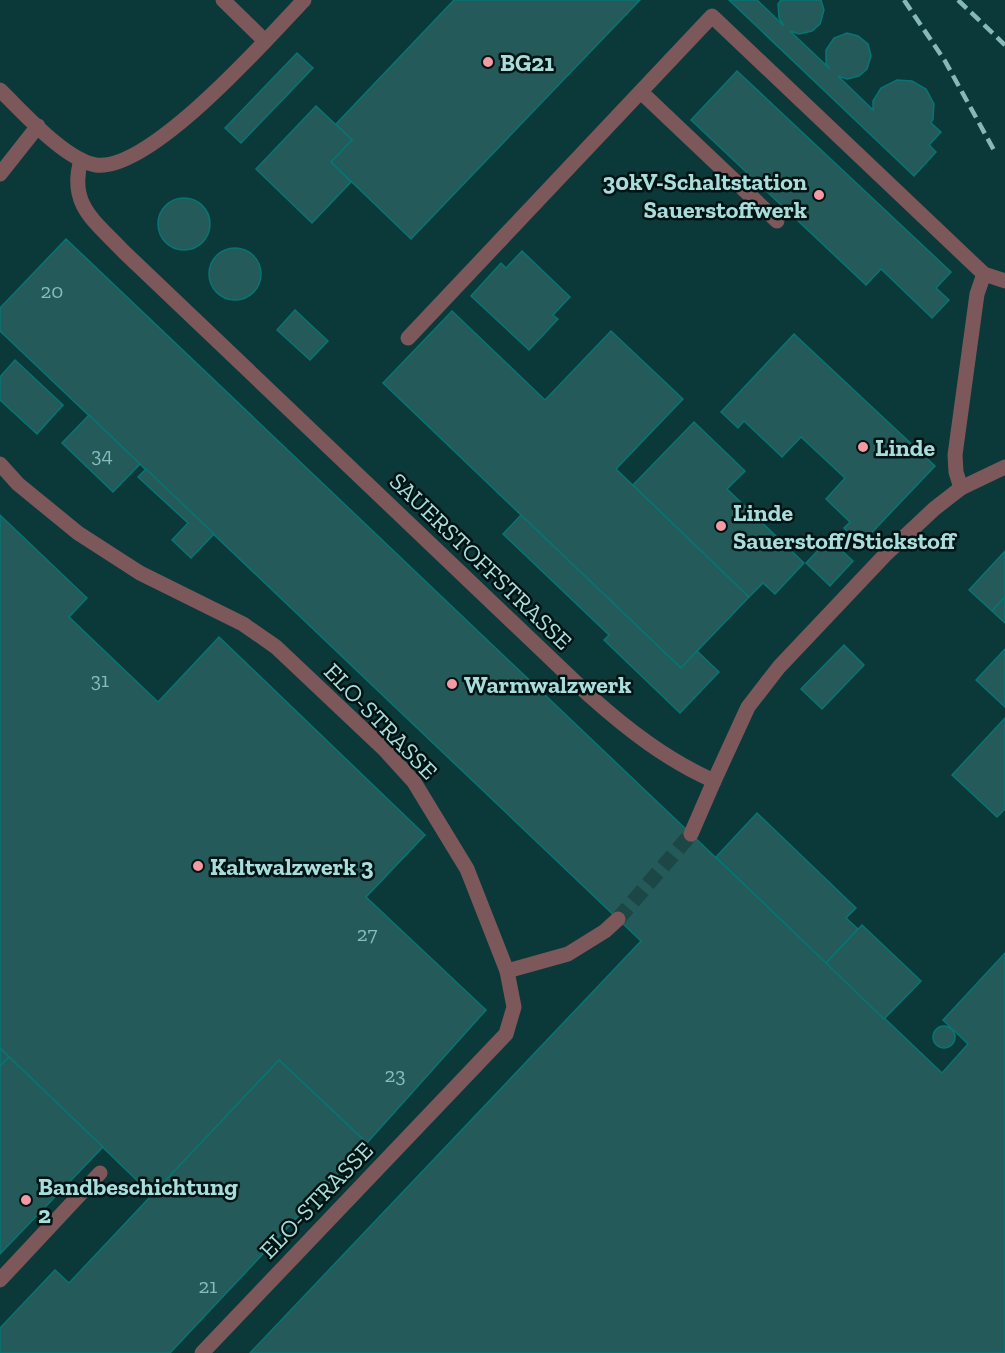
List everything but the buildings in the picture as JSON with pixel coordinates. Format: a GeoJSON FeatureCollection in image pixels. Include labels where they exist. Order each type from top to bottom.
{"type":"FeatureCollection","features":[{"type":"Feature","properties":{"kind":"street"},"geometry":{"type":"LineString","coordinates":[[223,0],[265,41]]}},
{"type":"Feature","properties":{"kind":"street"},"geometry":{"type":"LineString","coordinates":[[0,90],[65,150],[81,160],[96,165],[110,164],[130,157],[200,107],[304,0]]}},
{"type":"Feature","properties":{"kind":"street"},"geometry":{"type":"LineString","coordinates":[[408,338],[712,16],[984,274],[1005,281]]}},
{"type":"Feature","properties":{"kind":"street"},"geometry":{"type":"LineString","coordinates":[[641,92],[777,221]]}},
{"type":"Feature","properties":{"kind":"street"},"geometry":{"type":"LineString","coordinates":[[0,174],[38,126]]}},
{"type":"Feature","properties":{"kind":"street","name":"SAUERSTOFFSTRASSE"},"geometry":{"type":"LineString","coordinates":[[81,160],[76,189],[81,202],[90,217],[123,250],[590,696],[624,726],[684,768],[714,781]]}},
{"type":"Feature","properties":{"kind":"street"},"geometry":{"type":"LineString","coordinates":[[960,488],[955,455],[977,294],[984,274]]}},
{"type":"Feature","properties":{"kind":"street","name":"ELO-STRASSE"},"geometry":{"type":"LineString","coordinates":[[0,464],[18,484],[78,533],[140,573],[243,624],[276,647],[384,749],[414,782],[467,869],[507,971],[514,1007],[506,1034],[202,1353]]}},
{"type":"Feature","properties":{"kind":"street"},"geometry":{"type":"LineString","coordinates":[[691,834],[748,707],[779,667],[885,555],[934,508],[960,488],[1005,466]]}},
{"type":"Feature","properties":{"kind":"street"},"geometry":{"type":"LineString","coordinates":[[507,971],[568,954],[605,931],[618,919]]}},
{"type":"Feature","properties":{"kind":"street"},"geometry":{"type":"LineString","coordinates":[[0,1280],[100,1173]]}},
{"type":"Feature","properties":{"kind":"shaded area"},"geometry":{"type":"Polygon","coordinates":[[[0,0],[1005,0],[1005,1353],[0,1353],[0,0]]]}},
{"type":"Feature","properties":{"kind":"tunnel"},"geometry":{"type":"LineString","coordinates":[[618,919],[691,834]]}},
{"type":"Feature","properties":{"kind":"railway"},"geometry":{"type":"LineString","coordinates":[[904,0],[945,61],[995,152]]}},
{"type":"Feature","properties":{"kind":"railway"},"geometry":{"type":"LineString","coordinates":[[958,0],[1005,45]]}},
{"type":"Feature","properties":{"kind":"place","name":"BG21"},"geometry":{"type":"Point","coordinates":[488,62]}},
{"type":"Feature","properties":{"kind":"place","name":"30kV-Schaltstation Sauerstoffwerk"},"geometry":{"type":"Point","coordinates":[819,195]}},
{"type":"Feature","properties":{"kind":"place","name":"Linde"},"geometry":{"type":"Point","coordinates":[863,447]}},
{"type":"Feature","properties":{"kind":"place","name":"Linde Sauerstoff/Stickstoff"},"geometry":{"type":"Point","coordinates":[721,526]}},
{"type":"Feature","properties":{"kind":"place","name":"Warmwalzwerk"},"geometry":{"type":"Point","coordinates":[452,684]}},
{"type":"Feature","properties":{"kind":"place","name":"Kaltwalzwerk 3"},"geometry":{"type":"Point","coordinates":[198,866]}},
{"type":"Feature","properties":{"kind":"place","name":"Bandbeschichtung 2"},"geometry":{"type":"Point","coordinates":[26,1200]}}]}
